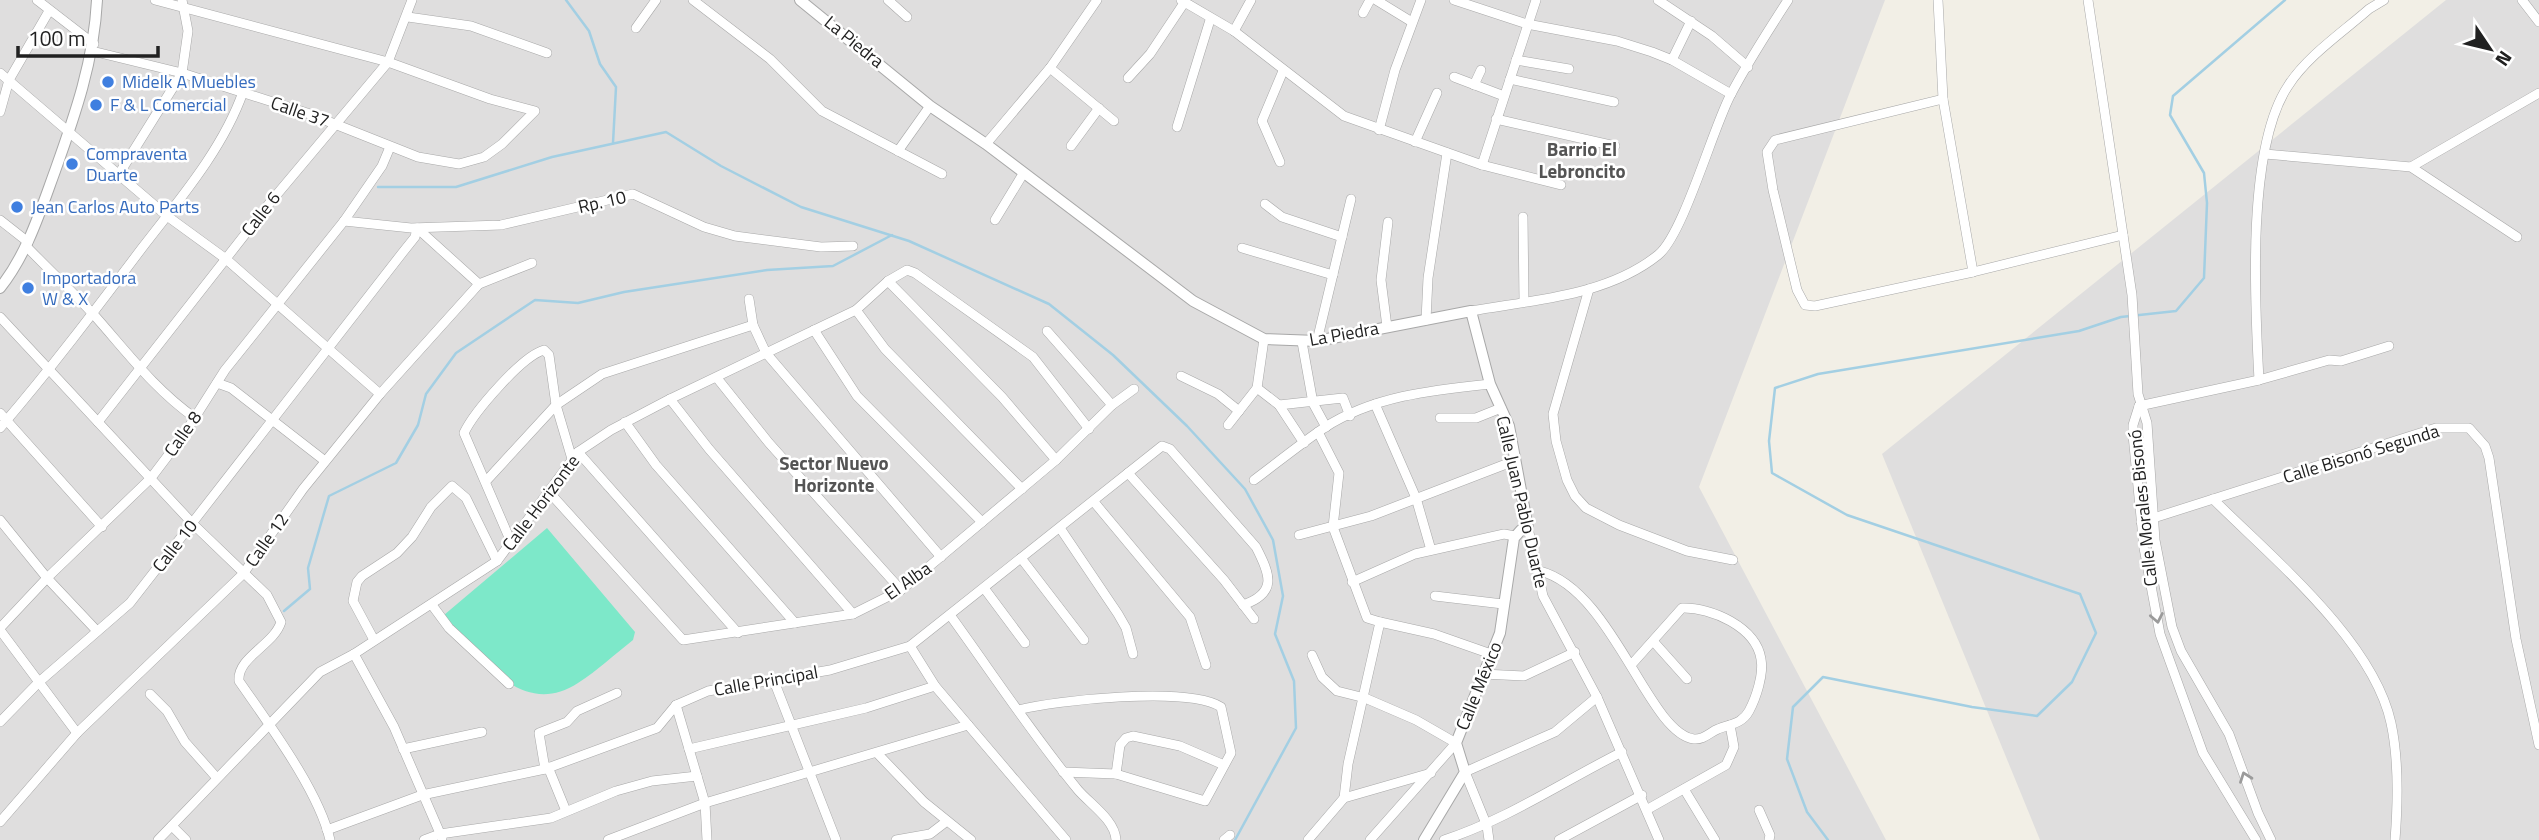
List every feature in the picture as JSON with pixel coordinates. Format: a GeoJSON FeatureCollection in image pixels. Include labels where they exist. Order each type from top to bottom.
{"type":"FeatureCollection","features":[{"type":"Feature","properties":{"kind":"street"},"geometry":{"type":"LineString","coordinates":[[37,0],[93,48]]}},
{"type":"Feature","properties":{"kind":"street"},"geometry":{"type":"LineString","coordinates":[[0,288],[27,244],[68,133],[93,48],[97,0]]}},
{"type":"Feature","properties":{"kind":"street"},"geometry":{"type":"LineString","coordinates":[[155,0],[183,4],[388,62]]}},
{"type":"Feature","properties":{"kind":"street","name":"Calle 6"},"geometry":{"type":"LineString","coordinates":[[98,422],[137,368],[274,197],[338,125],[388,62],[408,17],[412,0]]}},
{"type":"Feature","properties":{"kind":"street"},"geometry":{"type":"LineString","coordinates":[[636,28],[656,0]]}},
{"type":"Feature","properties":{"kind":"street"},"geometry":{"type":"LineString","coordinates":[[693,0],[770,59],[822,111],[942,174]]}},
{"type":"Feature","properties":{"kind":"street","name":"La Piedra"},"geometry":{"type":"LineString","coordinates":[[800,0],[930,106],[986,144],[1193,301],[1264,339],[1302,342],[1589,289],[1641,267],[1670,243],[1731,94],[1788,0]]}},
{"type":"Feature","properties":{"kind":"street"},"geometry":{"type":"LineString","coordinates":[[888,0],[907,17]]}},
{"type":"Feature","properties":{"kind":"street"},"geometry":{"type":"LineString","coordinates":[[986,144],[1050,68],[1097,0]]}},
{"type":"Feature","properties":{"kind":"street"},"geometry":{"type":"LineString","coordinates":[[1234,31],[1251,0]]}},
{"type":"Feature","properties":{"kind":"street"},"geometry":{"type":"LineString","coordinates":[[1363,13],[1370,0]]}},
{"type":"Feature","properties":{"kind":"street"},"geometry":{"type":"LineString","coordinates":[[1376,0],[1412,22]]}},
{"type":"Feature","properties":{"kind":"street"},"geometry":{"type":"LineString","coordinates":[[1380,130],[1395,71],[1421,0]]}},
{"type":"Feature","properties":{"kind":"street"},"geometry":{"type":"LineString","coordinates":[[1454,0],[1527,24],[1617,41],[1672,60],[1731,94]]}},
{"type":"Feature","properties":{"kind":"street"},"geometry":{"type":"LineString","coordinates":[[1482,164],[1536,0]]}},
{"type":"Feature","properties":{"kind":"street"},"geometry":{"type":"LineString","coordinates":[[1658,0],[1691,21],[1748,67]]}},
{"type":"Feature","properties":{"kind":"street"},"geometry":{"type":"LineString","coordinates":[[1938,0],[1943,99],[1973,272]]}},
{"type":"Feature","properties":{"kind":"street"},"geometry":{"type":"LineString","coordinates":[[2088,0],[2132,295],[2139,406],[2259,380],[2329,360],[2341,362],[2389,346]]}},
{"type":"Feature","properties":{"kind":"street"},"geometry":{"type":"LineString","coordinates":[[2259,380],[2258,223],[2267,133],[2287,86],[2360,17],[2384,0]]}},
{"type":"Feature","properties":{"kind":"street"},"geometry":{"type":"LineString","coordinates":[[2522,0],[2539,22]]}},
{"type":"Feature","properties":{"kind":"street"},"geometry":{"type":"LineString","coordinates":[[1128,78],[1150,54],[1183,1],[1210,20],[1234,31],[1333,109],[1380,130],[1447,153],[1561,185]]}},
{"type":"Feature","properties":{"kind":"street"},"geometry":{"type":"LineString","coordinates":[[119,174],[182,73],[188,31],[183,4]]}},
{"type":"Feature","properties":{"kind":"street"},"geometry":{"type":"LineString","coordinates":[[0,112],[9,80],[50,10]]}},
{"type":"Feature","properties":{"kind":"street"},"geometry":{"type":"LineString","coordinates":[[408,17],[471,26],[547,53]]}},
{"type":"Feature","properties":{"kind":"street"},"geometry":{"type":"LineString","coordinates":[[1177,127],[1210,20]]}},
{"type":"Feature","properties":{"kind":"street"},"geometry":{"type":"LineString","coordinates":[[1672,60],[1691,21]]}},
{"type":"Feature","properties":{"kind":"street","name":"Calle 37"},"geometry":{"type":"LineString","coordinates":[[93,48],[243,92],[338,125],[418,157],[459,164],[484,157],[502,144],[535,111],[490,99],[388,62]]}},
{"type":"Feature","properties":{"kind":"street"},"geometry":{"type":"LineString","coordinates":[[1516,60],[1569,69]]}},
{"type":"Feature","properties":{"kind":"street"},"geometry":{"type":"LineString","coordinates":[[1050,68],[1114,121]]}},
{"type":"Feature","properties":{"kind":"street"},"geometry":{"type":"LineString","coordinates":[[1474,85],[1481,70]]}},
{"type":"Feature","properties":{"kind":"street"},"geometry":{"type":"LineString","coordinates":[[1280,162],[1262,121],[1283,71]]}},
{"type":"Feature","properties":{"kind":"street"},"geometry":{"type":"LineString","coordinates":[[0,73],[167,216],[276,302],[380,394]]}},
{"type":"Feature","properties":{"kind":"street"},"geometry":{"type":"LineString","coordinates":[[1454,77],[1504,96]]}},
{"type":"Feature","properties":{"kind":"street"},"geometry":{"type":"LineString","coordinates":[[1510,79],[1614,102]]}},
{"type":"Feature","properties":{"kind":"street"},"geometry":{"type":"LineString","coordinates":[[102,527],[2,421],[29,396],[167,216],[226,129],[243,92]]}},
{"type":"Feature","properties":{"kind":"street"},"geometry":{"type":"LineString","coordinates":[[1415,142],[1437,93]]}},
{"type":"Feature","properties":{"kind":"street"},"geometry":{"type":"LineString","coordinates":[[2410,167],[2539,93]]}},
{"type":"Feature","properties":{"kind":"street"},"geometry":{"type":"LineString","coordinates":[[1943,99],[1774,140],[1767,152],[1773,190],[1797,290],[1805,305],[1815,306],[1973,272],[2123,235]]}},
{"type":"Feature","properties":{"kind":"street"},"geometry":{"type":"LineString","coordinates":[[898,151],[930,106]]}},
{"type":"Feature","properties":{"kind":"street"},"geometry":{"type":"LineString","coordinates":[[1071,146],[1099,108]]}},
{"type":"Feature","properties":{"kind":"street"},"geometry":{"type":"LineString","coordinates":[[1496,119],[1615,146]]}},
{"type":"Feature","properties":{"kind":"street","name":"Calle 8"},"geometry":{"type":"LineString","coordinates":[[0,629],[47,578],[151,478],[276,302],[344,221],[383,166],[390,147]]}},
{"type":"Feature","properties":{"kind":"street"},"geometry":{"type":"LineString","coordinates":[[1426,320],[1428,278],[1447,153]]}},
{"type":"Feature","properties":{"kind":"street"},"geometry":{"type":"LineString","coordinates":[[2265,154],[2410,167],[2517,237]]}},
{"type":"Feature","properties":{"kind":"street"},"geometry":{"type":"LineString","coordinates":[[995,220],[1023,174]]}},
{"type":"Feature","properties":{"kind":"street","name":"Rp. 10"},"geometry":{"type":"LineString","coordinates":[[344,221],[416,228],[501,225],[633,194],[704,227],[735,236],[821,247],[853,246]]}},
{"type":"Feature","properties":{"kind":"street"},"geometry":{"type":"LineString","coordinates":[[1317,341],[1351,199]]}},
{"type":"Feature","properties":{"kind":"street"},"geometry":{"type":"LineString","coordinates":[[1265,204],[1282,217],[1342,237]]}},
{"type":"Feature","properties":{"kind":"street"},"geometry":{"type":"LineString","coordinates":[[1523,217],[1524,301]]}},
{"type":"Feature","properties":{"kind":"street"},"geometry":{"type":"LineString","coordinates":[[0,220],[27,244],[93,314],[137,368],[166,398],[195,418]]}},
{"type":"Feature","properties":{"kind":"street"},"geometry":{"type":"LineString","coordinates":[[1387,327],[1381,280],[1388,222]]}},
{"type":"Feature","properties":{"kind":"street"},"geometry":{"type":"LineString","coordinates":[[416,228],[479,284]]}},
{"type":"Feature","properties":{"kind":"street","name":"Calle 10"},"geometry":{"type":"LineString","coordinates":[[0,722],[39,682],[130,603],[193,524],[271,418],[415,237],[416,228]]}},
{"type":"Feature","properties":{"kind":"street"},"geometry":{"type":"LineString","coordinates":[[1242,248],[1333,275]]}},
{"type":"Feature","properties":{"kind":"street","name":"Calle 12"},"geometry":{"type":"LineString","coordinates":[[0,822],[77,733],[243,574],[325,461],[380,394],[479,284],[532,263]]}},
{"type":"Feature","properties":{"kind":"street","name":"Calle Horizonte"},"geometry":{"type":"LineString","coordinates":[[158,840],[320,672],[354,654],[497,561],[575,455],[625,422],[856,310],[888,281],[906,270],[915,273],[1033,357],[1089,429]]}},
{"type":"Feature","properties":{"kind":"street"},"geometry":{"type":"LineString","coordinates":[[888,281],[1002,397],[1056,460]]}},
{"type":"Feature","properties":{"kind":"street"},"geometry":{"type":"LineString","coordinates":[[1589,289],[1553,414],[1556,441],[1574,495],[1586,508],[1619,525],[1687,551],[1733,560]]}},
{"type":"Feature","properties":{"kind":"street"},"geometry":{"type":"LineString","coordinates":[[749,299],[754,325],[766,353],[940,557]]}},
{"type":"Feature","properties":{"kind":"street"},"geometry":{"type":"LineString","coordinates":[[856,310],[885,349],[1022,489]]}},
{"type":"Feature","properties":{"kind":"street","name":"Calle Juan Pablo Duarte"},"geometry":{"type":"LineString","coordinates":[[1471,311],[1490,384],[1509,426],[1543,596],[1597,697],[1642,795],[1659,840]]}},
{"type":"Feature","properties":{"kind":"street"},"geometry":{"type":"LineString","coordinates":[[0,317],[193,524],[267,595],[281,622],[271,640],[241,668],[239,681],[269,724],[324,817],[328,835]]}},
{"type":"Feature","properties":{"kind":"street"},"geometry":{"type":"LineString","coordinates":[[486,480],[556,405],[602,374],[754,325]]}},
{"type":"Feature","properties":{"kind":"street"},"geometry":{"type":"LineString","coordinates":[[814,330],[858,396],[982,522]]}},
{"type":"Feature","properties":{"kind":"street"},"geometry":{"type":"LineString","coordinates":[[1047,331],[1112,405]]}},
{"type":"Feature","properties":{"kind":"street"},"geometry":{"type":"LineString","coordinates":[[1228,425],[1257,388],[1264,339]]}},
{"type":"Feature","properties":{"kind":"street"},"geometry":{"type":"LineString","coordinates":[[1302,342],[1313,403],[1339,473],[1333,527],[1367,618],[1434,634],[1491,654]]}},
{"type":"Feature","properties":{"kind":"street"},"geometry":{"type":"LineString","coordinates":[[511,542],[486,480],[466,441],[467,427],[513,373],[537,352],[544,350],[549,355],[556,405],[575,455],[737,633]]}},
{"type":"Feature","properties":{"kind":"street"},"geometry":{"type":"LineString","coordinates":[[1181,376],[1217,394],[1239,411]]}},
{"type":"Feature","properties":{"kind":"street"},"geometry":{"type":"LineString","coordinates":[[718,377],[769,443],[901,590]]}},
{"type":"Feature","properties":{"kind":"street"},"geometry":{"type":"LineString","coordinates":[[217,383],[231,388],[325,461]]}},
{"type":"Feature","properties":{"kind":"street"},"geometry":{"type":"LineString","coordinates":[[1254,480],[1322,430],[1375,404],[1419,392],[1490,384]]}},
{"type":"Feature","properties":{"kind":"street","name":"El Alba"},"geometry":{"type":"LineString","coordinates":[[549,492],[683,640],[853,614],[901,590],[1056,460],[1112,405],[1134,388]]}},
{"type":"Feature","properties":{"kind":"street"},"geometry":{"type":"LineString","coordinates":[[1257,388],[1279,405],[1304,443]]}},
{"type":"Feature","properties":{"kind":"street"},"geometry":{"type":"LineString","coordinates":[[1279,405],[1343,398],[1350,416]]}},
{"type":"Feature","properties":{"kind":"street"},"geometry":{"type":"LineString","coordinates":[[670,399],[709,449],[853,614]]}},
{"type":"Feature","properties":{"kind":"street"},"geometry":{"type":"LineString","coordinates":[[1375,404],[1416,498],[1430,550]]}},
{"type":"Feature","properties":{"kind":"street","name":"Calle Morales Bisonó"},"geometry":{"type":"LineString","coordinates":[[2139,406],[2147,423],[2153,518],[2172,626],[2181,651],[2229,734],[2258,813],[2272,840]]}},
{"type":"Feature","properties":{"kind":"street","name":"Calle Morales Bisonó"},"geometry":{"type":"LineString","coordinates":[[2139,406],[2133,425],[2141,522],[2160,634],[2203,753],[2256,840]]}},
{"type":"Feature","properties":{"kind":"street"},"geometry":{"type":"LineString","coordinates":[[1440,418],[1476,418],[1501,408]]}},
{"type":"Feature","properties":{"kind":"street"},"geometry":{"type":"LineString","coordinates":[[625,422],[656,465],[795,623]]}},
{"type":"Feature","properties":{"kind":"street","name":"Calle Bisonó Segunda"},"geometry":{"type":"LineString","coordinates":[[2141,522],[2437,428],[2469,428],[2485,446],[2489,458],[2516,639],[2539,745]]}},
{"type":"Feature","properties":{"kind":"street","name":"Calle Principal"},"geometry":{"type":"LineString","coordinates":[[328,835],[422,795],[546,768],[657,728],[676,705],[708,691],[830,670],[910,646],[1162,446],[1170,449],[1256,547],[1265,563],[1269,575],[1267,589],[1255,601],[1243,605]]}},
{"type":"Feature","properties":{"kind":"street"},"geometry":{"type":"LineString","coordinates":[[1299,535],[1333,527],[1514,461]]}},
{"type":"Feature","properties":{"kind":"street"},"geometry":{"type":"LineString","coordinates":[[1128,473],[1254,619]]}},
{"type":"Feature","properties":{"kind":"street"},"geometry":{"type":"LineString","coordinates":[[374,640],[353,601],[357,582],[404,545],[431,507],[452,485],[466,498],[497,561]]}},
{"type":"Feature","properties":{"kind":"street"},"geometry":{"type":"LineString","coordinates":[[2213,499],[2343,632],[2375,682],[2391,721],[2396,758],[2395,840]]}},
{"type":"Feature","properties":{"kind":"street"},"geometry":{"type":"LineString","coordinates":[[1094,502],[1190,617],[1206,665]]}},
{"type":"Feature","properties":{"kind":"street"},"geometry":{"type":"LineString","coordinates":[[0,520],[47,578],[97,631]]}},
{"type":"Feature","properties":{"kind":"street"},"geometry":{"type":"LineString","coordinates":[[1060,528],[1118,614],[1126,628],[1133,654]]}},
{"type":"Feature","properties":{"kind":"street"},"geometry":{"type":"LineString","coordinates":[[1352,582],[1430,550],[1504,534],[1516,536],[1528,528]]}},
{"type":"Feature","properties":{"kind":"street","name":"Calle México"},"geometry":{"type":"LineString","coordinates":[[1465,772],[1456,743],[1500,633],[1516,536]]}},
{"type":"Feature","properties":{"kind":"street"},"geometry":{"type":"LineString","coordinates":[[1021,558],[1084,639]]}},
{"type":"Feature","properties":{"kind":"street"},"geometry":{"type":"LineString","coordinates":[[1540,571],[1556,575],[1574,588],[1632,664],[1664,718],[1682,735],[1696,739],[1738,723],[1749,712],[1759,679],[1761,655],[1750,638],[1730,621],[1682,608],[1632,664]]}},
{"type":"Feature","properties":{"kind":"street"},"geometry":{"type":"LineString","coordinates":[[984,588],[1026,643]]}},
{"type":"Feature","properties":{"kind":"street"},"geometry":{"type":"LineString","coordinates":[[1435,596],[1503,604]]}},
{"type":"Feature","properties":{"kind":"street"},"geometry":{"type":"LineString","coordinates":[[432,604],[449,628],[509,684]]}},
{"type":"Feature","properties":{"kind":"street"},"geometry":{"type":"LineString","coordinates":[[950,615],[1063,772],[1110,822],[1116,840]]}},
{"type":"Feature","properties":{"kind":"street"},"geometry":{"type":"LineString","coordinates":[[1344,799],[1348,764],[1380,622]]}},
{"type":"Feature","properties":{"kind":"street"},"geometry":{"type":"LineString","coordinates":[[0,629],[77,733]]}},
{"type":"Feature","properties":{"kind":"street"},"geometry":{"type":"LineString","coordinates":[[1653,641],[1687,679]]}},
{"type":"Feature","properties":{"kind":"street"},"geometry":{"type":"LineString","coordinates":[[910,646],[935,687],[1066,840]]}},
{"type":"Feature","properties":{"kind":"street"},"geometry":{"type":"LineString","coordinates":[[1483,674],[1524,676],[1575,652]]}},
{"type":"Feature","properties":{"kind":"street"},"geometry":{"type":"LineString","coordinates":[[354,654],[403,749],[442,837]]}},
{"type":"Feature","properties":{"kind":"street"},"geometry":{"type":"LineString","coordinates":[[1312,655],[1329,685],[1337,691],[1365,698],[1416,720],[1456,743],[1370,840]]}},
{"type":"Feature","properties":{"kind":"street"},"geometry":{"type":"LineString","coordinates":[[774,681],[836,840]]}},
{"type":"Feature","properties":{"kind":"street"},"geometry":{"type":"LineString","coordinates":[[689,749],[866,708],[935,687]]}},
{"type":"Feature","properties":{"kind":"street"},"geometry":{"type":"LineString","coordinates":[[566,811],[546,768],[539,733],[567,722],[577,711],[617,692]]}},
{"type":"Feature","properties":{"kind":"street"},"geometry":{"type":"LineString","coordinates":[[150,694],[167,711],[185,742],[216,777]]}},
{"type":"Feature","properties":{"kind":"street"},"geometry":{"type":"LineString","coordinates":[[1018,710],[1042,704],[1161,696],[1211,701],[1221,707],[1231,753],[1205,801],[1116,774],[1063,772]]}},
{"type":"Feature","properties":{"kind":"street"},"geometry":{"type":"LineString","coordinates":[[1424,840],[1465,772],[1555,732],[1597,697]]}},
{"type":"Feature","properties":{"kind":"street"},"geometry":{"type":"LineString","coordinates":[[676,705],[705,803],[707,840]]}},
{"type":"Feature","properties":{"kind":"street"},"geometry":{"type":"LineString","coordinates":[[608,840],[705,803],[968,725]]}},
{"type":"Feature","properties":{"kind":"street"},"geometry":{"type":"LineString","coordinates":[[1648,809],[1726,765],[1734,747],[1730,725]]}},
{"type":"Feature","properties":{"kind":"street"},"geometry":{"type":"LineString","coordinates":[[403,749],[482,732]]}},
{"type":"Feature","properties":{"kind":"street"},"geometry":{"type":"LineString","coordinates":[[1116,774],[1120,745],[1126,737],[1133,736],[1180,746],[1224,765]]}},
{"type":"Feature","properties":{"kind":"street"},"geometry":{"type":"LineString","coordinates":[[1444,840],[1487,825],[1622,752]]}},
{"type":"Feature","properties":{"kind":"street"},"geometry":{"type":"LineString","coordinates":[[877,753],[947,821],[971,840]]}},
{"type":"Feature","properties":{"kind":"street"},"geometry":{"type":"LineString","coordinates":[[1308,840],[1344,799],[1433,772]]}},
{"type":"Feature","properties":{"kind":"street"},"geometry":{"type":"LineString","coordinates":[[1465,772],[1487,825],[1489,840]]}},
{"type":"Feature","properties":{"kind":"street"},"geometry":{"type":"LineString","coordinates":[[424,840],[551,818],[616,791],[652,781],[697,776]]}},
{"type":"Feature","properties":{"kind":"street"},"geometry":{"type":"LineString","coordinates":[[1684,789],[1715,840]]}},
{"type":"Feature","properties":{"kind":"street"},"geometry":{"type":"LineString","coordinates":[[1559,840],[1642,795]]}},
{"type":"Feature","properties":{"kind":"street"},"geometry":{"type":"LineString","coordinates":[[1759,810],[1770,835],[1769,840]]}},
{"type":"Feature","properties":{"kind":"street"},"geometry":{"type":"LineString","coordinates":[[896,840],[930,834],[947,821]]}},
{"type":"Feature","properties":{"kind":"street"},"geometry":{"type":"LineString","coordinates":[[172,826],[186,840]]}},
{"type":"Feature","properties":{"kind":"shaded area"},"geometry":{"type":"Polygon","coordinates":[[[0,0],[1885,0],[1699,487],[1886,840],[0,840],[0,0]]]}},
{"type":"Feature","properties":{"kind":"shaded area"},"geometry":{"type":"Polygon","coordinates":[[[2446,0],[2539,0],[2539,840],[2040,840],[1882,454],[2446,0]]]}},
{"type":"Feature","properties":{"kind":"green space"},"geometry":{"type":"Polygon","coordinates":[[[547,528],[635,632],[633,640],[578,683],[557,693],[537,694],[501,678],[470,647],[444,615],[547,528]]]}},
{"type":"Feature","properties":{"kind":"waterway"},"geometry":{"type":"LineString","coordinates":[[566,0],[589,31],[600,64],[616,87],[613,143]]}},
{"type":"Feature","properties":{"kind":"waterway"},"geometry":{"type":"LineString","coordinates":[[1828,840],[1807,812],[1787,759],[1793,707],[1823,677],[1972,707],[2037,716],[2072,682],[2096,633],[2080,594],[1847,515],[1772,473],[1769,441],[1775,388],[1818,374],[2079,331],[2121,317],[2176,311],[2204,278],[2207,203],[2204,173],[2170,115],[2173,96],[2285,0]]}},
{"type":"Feature","properties":{"kind":"waterway"},"geometry":{"type":"LineString","coordinates":[[378,187],[456,187],[552,157],[666,132],[721,166],[801,207],[909,241],[1049,304],[1113,355],[1187,426],[1245,489],[1273,540],[1283,596],[1275,634],[1294,681],[1296,728],[1235,840]]}},
{"type":"Feature","properties":{"kind":"waterway"},"geometry":{"type":"LineString","coordinates":[[284,611],[310,589],[308,568],[329,496],[396,463],[418,425],[426,394],[456,353],[535,300],[578,303],[624,292],[767,270],[833,266],[892,235]]}},
{"type":"Feature","properties":{"kind":"place","name":"Midelk A Muebles"},"geometry":{"type":"Point","coordinates":[108,82]}},
{"type":"Feature","properties":{"kind":"place","name":"F & L Comercial"},"geometry":{"type":"Point","coordinates":[96,105]}},
{"type":"Feature","properties":{"kind":"place","name":"Compraventa Duarte"},"geometry":{"type":"Point","coordinates":[72,164]}},
{"type":"Feature","properties":{"kind":"place","name":"Jean Carlos Auto Parts"},"geometry":{"type":"Point","coordinates":[17,207]}},
{"type":"Feature","properties":{"kind":"place","name":"Importadora W & X"},"geometry":{"type":"Point","coordinates":[28,288]}},
{"type":"Feature","properties":{"kind":"district","name":"Barrio El Lebroncito"},"geometry":{"type":"Point","coordinates":[1582,160]}},
{"type":"Feature","properties":{"kind":"district","name":"Sector Nuevo Horizonte"},"geometry":{"type":"Point","coordinates":[834,474]}}]}
